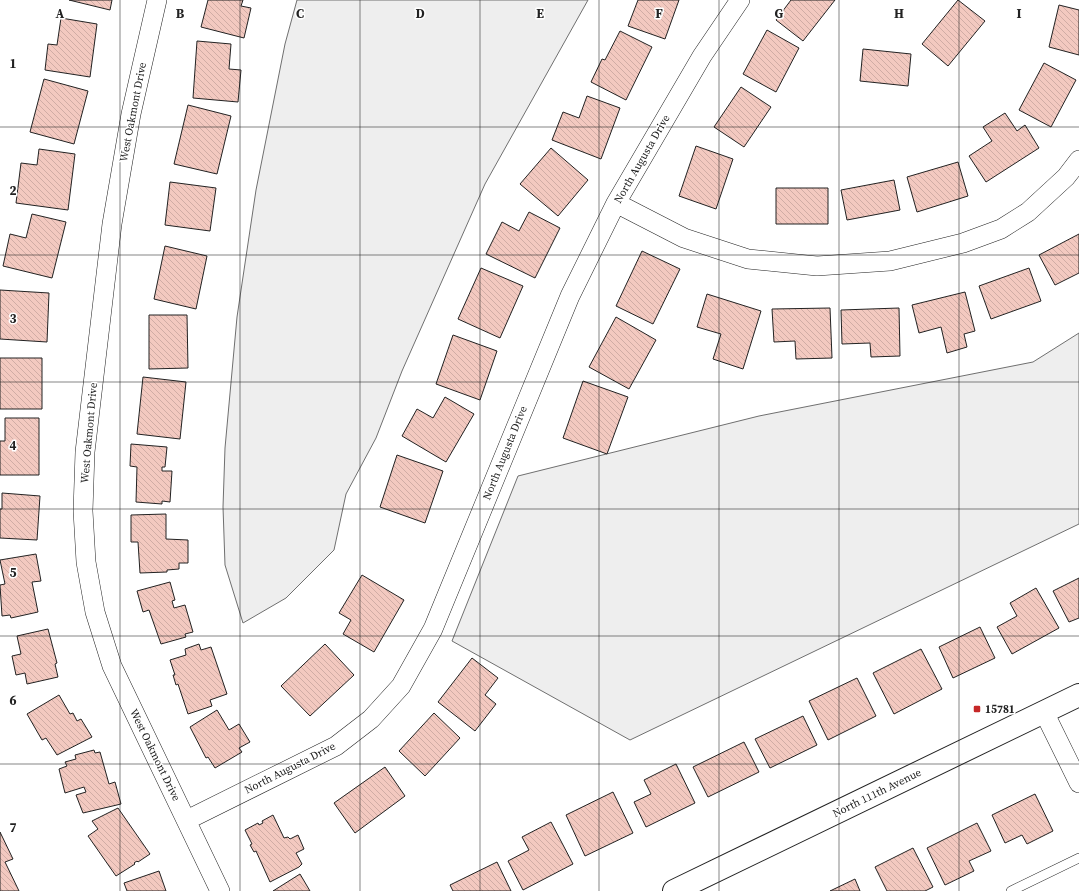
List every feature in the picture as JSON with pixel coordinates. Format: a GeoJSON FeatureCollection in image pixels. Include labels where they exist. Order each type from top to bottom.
{"type":"FeatureCollection","features":[{"type":"Feature","properties":{"kind":"street","name":"West Oakmont Drive"},"geometry":{"type":"LineString","coordinates":[[157,0],[131,114],[112,224],[85,452],[83,511],[86,562],[95,612],[112,666],[220,891]]}},
{"type":"Feature","properties":{"kind":"street","name":"North Augusta Drive"},"geometry":{"type":"LineString","coordinates":[[187,820],[336,746],[371,719],[401,686],[433,629],[570,296],[616,203],[702,56],[740,0]]}},
{"type":"Feature","properties":{"kind":"street"},"geometry":{"type":"LineString","coordinates":[[616,203],[684,238],[748,259],[816,266],[890,261],[963,243],[1001,229],[1028,212],[1066,177],[1079,160]]}},
{"type":"Feature","properties":{"kind":"street","name":"North 111th Avenue"},"geometry":{"type":"LineString","coordinates":[[674,891],[1079,695]]}},
{"type":"Feature","properties":{"kind":"street"},"geometry":{"type":"LineString","coordinates":[[1044,712],[1079,783]]}},
{"type":"Feature","properties":{"kind":"lane"},"geometry":{"type":"LineString","coordinates":[[1011,891],[1079,858]]}},
{"type":"Feature","properties":{"kind":"shaded area"},"geometry":{"type":"Polygon","coordinates":[[[297,0],[588,0],[485,184],[402,371],[376,438],[346,494],[334,550],[286,598],[243,623],[225,565],[223,507],[225,448],[237,317],[256,190],[285,44],[297,0]]]}},
{"type":"Feature","properties":{"kind":"shaded area"},"geometry":{"type":"Polygon","coordinates":[[[1079,333],[1079,524],[630,740],[452,641],[518,476],[759,416],[1033,362],[1079,333]]]}},
{"type":"Feature","properties":{"kind":"building"},"geometry":{"type":"Polygon","coordinates":[[[69,0],[112,0],[110,10],[69,0]]]}},
{"type":"Feature","properties":{"kind":"building"},"geometry":{"type":"Polygon","coordinates":[[[208,0],[243,0],[241,6],[251,8],[244,38],[201,27],[208,0]]]}},
{"type":"Feature","properties":{"kind":"building"},"geometry":{"type":"Polygon","coordinates":[[[638,0],[679,0],[665,39],[628,26],[638,0]]]}},
{"type":"Feature","properties":{"kind":"building"},"geometry":{"type":"Polygon","coordinates":[[[791,0],[835,0],[803,41],[776,20],[791,0]]]}},
{"type":"Feature","properties":{"kind":"building"},"geometry":{"type":"Polygon","coordinates":[[[958,0],[985,21],[948,66],[922,44],[958,0]]]}},
{"type":"Feature","properties":{"kind":"building"},"geometry":{"type":"Polygon","coordinates":[[[1059,5],[1079,10],[1079,55],[1049,47],[1059,5]]]}},
{"type":"Feature","properties":{"kind":"building"},"geometry":{"type":"Polygon","coordinates":[[[61,18],[97,24],[90,77],[45,70],[48,44],[57,45],[61,18]]]}},
{"type":"Feature","properties":{"kind":"building"},"geometry":{"type":"Polygon","coordinates":[[[767,30],[799,48],[776,92],[743,74],[767,30]]]}},
{"type":"Feature","properties":{"kind":"building"},"geometry":{"type":"Polygon","coordinates":[[[620,31],[652,47],[626,100],[591,82],[602,59],[605,60],[620,31]]]}},
{"type":"Feature","properties":{"kind":"building"},"geometry":{"type":"Polygon","coordinates":[[[197,41],[231,44],[229,69],[241,70],[238,102],[193,98],[197,41]]]}},
{"type":"Feature","properties":{"kind":"building"},"geometry":{"type":"Polygon","coordinates":[[[863,49],[911,54],[908,86],[860,81],[863,49]]]}},
{"type":"Feature","properties":{"kind":"building"},"geometry":{"type":"Polygon","coordinates":[[[1044,63],[1076,80],[1051,127],[1019,110],[1044,63]]]}},
{"type":"Feature","properties":{"kind":"building"},"geometry":{"type":"Polygon","coordinates":[[[44,79],[88,91],[74,144],[30,132],[44,79]]]}},
{"type":"Feature","properties":{"kind":"building"},"geometry":{"type":"Polygon","coordinates":[[[741,87],[771,107],[744,147],[714,127],[741,87]]]}},
{"type":"Feature","properties":{"kind":"building"},"geometry":{"type":"Polygon","coordinates":[[[587,96],[620,108],[601,159],[552,140],[563,112],[579,118],[587,96]]]}},
{"type":"Feature","properties":{"kind":"building"},"geometry":{"type":"Polygon","coordinates":[[[188,105],[231,116],[217,174],[174,164],[188,105]]]}},
{"type":"Feature","properties":{"kind":"building"},"geometry":{"type":"Polygon","coordinates":[[[1005,113],[1017,131],[1025,125],[1039,148],[986,182],[969,156],[992,141],[983,127],[1005,113]]]}},
{"type":"Feature","properties":{"kind":"building"},"geometry":{"type":"Polygon","coordinates":[[[696,146],[733,159],[716,209],[679,196],[696,146]]]}},
{"type":"Feature","properties":{"kind":"building"},"geometry":{"type":"Polygon","coordinates":[[[551,148],[588,180],[558,216],[520,184],[551,148]]]}},
{"type":"Feature","properties":{"kind":"building"},"geometry":{"type":"Polygon","coordinates":[[[39,149],[75,154],[68,210],[16,203],[21,163],[37,165],[39,149]]]}},
{"type":"Feature","properties":{"kind":"building"},"geometry":{"type":"Polygon","coordinates":[[[958,162],[968,196],[917,212],[907,177],[958,162]]]}},
{"type":"Feature","properties":{"kind":"building"},"geometry":{"type":"Polygon","coordinates":[[[894,180],[900,210],[847,220],[841,190],[894,180]]]}},
{"type":"Feature","properties":{"kind":"building"},"geometry":{"type":"Polygon","coordinates":[[[170,182],[216,188],[210,231],[165,225],[170,182]]]}},
{"type":"Feature","properties":{"kind":"building"},"geometry":{"type":"Polygon","coordinates":[[[776,188],[828,188],[828,224],[776,224],[776,188]]]}},
{"type":"Feature","properties":{"kind":"building"},"geometry":{"type":"Polygon","coordinates":[[[529,212],[560,228],[535,278],[486,254],[502,222],[519,231],[529,212]]]}},
{"type":"Feature","properties":{"kind":"building"},"geometry":{"type":"Polygon","coordinates":[[[32,214],[66,222],[52,278],[3,266],[10,234],[26,238],[32,214]]]}},
{"type":"Feature","properties":{"kind":"building"},"geometry":{"type":"Polygon","coordinates":[[[1079,234],[1079,273],[1055,285],[1039,255],[1079,234]]]}},
{"type":"Feature","properties":{"kind":"building"},"geometry":{"type":"Polygon","coordinates":[[[165,246],[207,256],[196,309],[154,299],[165,246]]]}},
{"type":"Feature","properties":{"kind":"building"},"geometry":{"type":"Polygon","coordinates":[[[642,251],[680,269],[653,324],[616,306],[642,251]]]}},
{"type":"Feature","properties":{"kind":"building"},"geometry":{"type":"Polygon","coordinates":[[[481,268],[523,286],[500,338],[458,319],[481,268]]]}},
{"type":"Feature","properties":{"kind":"building"},"geometry":{"type":"Polygon","coordinates":[[[1029,268],[1041,301],[991,319],[979,286],[1029,268]]]}},
{"type":"Feature","properties":{"kind":"building"},"geometry":{"type":"Polygon","coordinates":[[[0,290],[49,293],[47,342],[0,339],[0,290]]]}},
{"type":"Feature","properties":{"kind":"building"},"geometry":{"type":"Polygon","coordinates":[[[965,292],[975,331],[964,334],[967,347],[947,353],[941,327],[919,333],[912,305],[965,292]]]}},
{"type":"Feature","properties":{"kind":"building"},"geometry":{"type":"Polygon","coordinates":[[[707,294],[761,311],[743,369],[713,359],[721,334],[697,327],[707,294]]]}},
{"type":"Feature","properties":{"kind":"building"},"geometry":{"type":"Polygon","coordinates":[[[830,308],[832,358],[796,359],[795,341],[774,342],[772,309],[830,308]]]}},
{"type":"Feature","properties":{"kind":"building"},"geometry":{"type":"Polygon","coordinates":[[[899,308],[900,356],[871,357],[870,343],[842,344],[841,310],[899,308]]]}},
{"type":"Feature","properties":{"kind":"building"},"geometry":{"type":"Polygon","coordinates":[[[149,315],[187,315],[188,368],[149,369],[149,315]]]}},
{"type":"Feature","properties":{"kind":"building"},"geometry":{"type":"Polygon","coordinates":[[[616,317],[656,340],[629,389],[589,367],[616,317]]]}},
{"type":"Feature","properties":{"kind":"building"},"geometry":{"type":"Polygon","coordinates":[[[453,335],[497,351],[480,400],[436,384],[453,335]]]}},
{"type":"Feature","properties":{"kind":"building"},"geometry":{"type":"Polygon","coordinates":[[[0,358],[42,358],[42,409],[0,409],[0,358]]]}},
{"type":"Feature","properties":{"kind":"building"},"geometry":{"type":"Polygon","coordinates":[[[143,377],[186,382],[180,439],[137,434],[143,377]]]}},
{"type":"Feature","properties":{"kind":"building"},"geometry":{"type":"Polygon","coordinates":[[[583,381],[628,397],[607,454],[563,438],[583,381]]]}},
{"type":"Feature","properties":{"kind":"building"},"geometry":{"type":"Polygon","coordinates":[[[445,397],[474,414],[446,462],[402,436],[417,409],[433,418],[445,397]]]}},
{"type":"Feature","properties":{"kind":"building"},"geometry":{"type":"Polygon","coordinates":[[[5,418],[39,418],[39,475],[0,475],[0,441],[5,441],[5,418]]]}},
{"type":"Feature","properties":{"kind":"building"},"geometry":{"type":"Polygon","coordinates":[[[131,444],[167,447],[165,467],[162,467],[162,471],[172,471],[170,502],[162,501],[162,504],[136,502],[137,467],[130,466],[131,444]]]}},
{"type":"Feature","properties":{"kind":"building"},"geometry":{"type":"Polygon","coordinates":[[[397,455],[443,471],[425,523],[380,507],[397,455]]]}},
{"type":"Feature","properties":{"kind":"building"},"geometry":{"type":"Polygon","coordinates":[[[2,493],[40,496],[37,540],[0,538],[0,509],[2,509],[2,493]]]}},
{"type":"Feature","properties":{"kind":"building"},"geometry":{"type":"Polygon","coordinates":[[[166,514],[166,539],[188,540],[188,563],[179,563],[179,569],[167,570],[167,572],[140,573],[138,542],[131,542],[131,515],[166,514]]]}},
{"type":"Feature","properties":{"kind":"building"},"geometry":{"type":"Polygon","coordinates":[[[36,554],[41,581],[32,582],[38,612],[11,618],[10,615],[2,616],[0,585],[5,584],[0,560],[36,554]]]}},
{"type":"Feature","properties":{"kind":"building"},"geometry":{"type":"Polygon","coordinates":[[[362,575],[404,600],[374,652],[343,634],[351,620],[339,613],[362,575]]]}},
{"type":"Feature","properties":{"kind":"building"},"geometry":{"type":"Polygon","coordinates":[[[1079,578],[1079,618],[1069,622],[1053,591],[1079,578]]]}},
{"type":"Feature","properties":{"kind":"building"},"geometry":{"type":"Polygon","coordinates":[[[170,582],[175,600],[172,601],[174,608],[185,605],[193,632],[185,634],[186,637],[161,644],[149,610],[143,612],[137,591],[170,582]]]}},
{"type":"Feature","properties":{"kind":"building"},"geometry":{"type":"Polygon","coordinates":[[[1036,588],[1059,628],[1012,654],[997,627],[1017,616],[1010,603],[1036,588]]]}},
{"type":"Feature","properties":{"kind":"building"},"geometry":{"type":"Polygon","coordinates":[[[980,627],[995,658],[953,678],[939,647],[980,627]]]}},
{"type":"Feature","properties":{"kind":"building"},"geometry":{"type":"Polygon","coordinates":[[[48,629],[57,663],[55,664],[58,677],[27,684],[25,673],[16,675],[12,656],[21,654],[17,636],[48,629]]]}},
{"type":"Feature","properties":{"kind":"building"},"geometry":{"type":"Polygon","coordinates":[[[199,644],[201,650],[211,647],[227,694],[210,700],[212,706],[188,714],[178,684],[176,685],[173,675],[175,675],[170,660],[186,655],[185,649],[199,644]]]}},
{"type":"Feature","properties":{"kind":"building"},"geometry":{"type":"Polygon","coordinates":[[[325,644],[354,675],[310,716],[281,686],[325,644]]]}},
{"type":"Feature","properties":{"kind":"building"},"geometry":{"type":"Polygon","coordinates":[[[921,649],[942,689],[894,714],[873,673],[921,649]]]}},
{"type":"Feature","properties":{"kind":"building"},"geometry":{"type":"Polygon","coordinates":[[[472,658],[498,678],[485,695],[496,704],[475,731],[438,702],[472,658]]]}},
{"type":"Feature","properties":{"kind":"building"},"geometry":{"type":"Polygon","coordinates":[[[857,678],[876,716],[828,740],[809,701],[857,678]]]}},
{"type":"Feature","properties":{"kind":"building"},"geometry":{"type":"Polygon","coordinates":[[[59,695],[70,714],[73,713],[77,721],[81,719],[92,737],[57,755],[46,738],[42,740],[27,714],[59,695]]]}},
{"type":"Feature","properties":{"kind":"building"},"geometry":{"type":"Polygon","coordinates":[[[217,710],[229,730],[239,724],[250,742],[239,748],[242,752],[215,768],[208,757],[206,758],[190,727],[217,710]]]}},
{"type":"Feature","properties":{"kind":"building"},"geometry":{"type":"Polygon","coordinates":[[[434,713],[460,738],[425,776],[399,751],[434,713]]]}},
{"type":"Feature","properties":{"kind":"building"},"geometry":{"type":"Polygon","coordinates":[[[803,716],[817,745],[770,768],[755,739],[803,716]]]}},
{"type":"Feature","properties":{"kind":"building"},"geometry":{"type":"Polygon","coordinates":[[[744,742],[759,772],[708,797],[693,767],[744,742]]]}},
{"type":"Feature","properties":{"kind":"building"},"geometry":{"type":"Polygon","coordinates":[[[94,750],[95,753],[100,752],[109,784],[115,782],[121,804],[83,813],[76,795],[86,792],[84,787],[65,793],[59,769],[67,766],[65,762],[76,759],[75,755],[94,750]]]}},
{"type":"Feature","properties":{"kind":"building"},"geometry":{"type":"Polygon","coordinates":[[[676,764],[695,803],[646,827],[634,802],[651,794],[644,780],[676,764]]]}},
{"type":"Feature","properties":{"kind":"building"},"geometry":{"type":"Polygon","coordinates":[[[385,767],[405,796],[355,833],[334,803],[385,767]]]}},
{"type":"Feature","properties":{"kind":"building"},"geometry":{"type":"Polygon","coordinates":[[[613,792],[633,833],[585,856],[566,815],[613,792]]]}},
{"type":"Feature","properties":{"kind":"building"},"geometry":{"type":"Polygon","coordinates":[[[1035,794],[1053,831],[1027,844],[1022,835],[1005,843],[992,815],[1035,794]]]}},
{"type":"Feature","properties":{"kind":"building"},"geometry":{"type":"Polygon","coordinates":[[[118,808],[150,854],[116,876],[88,836],[98,829],[92,821],[118,808]]]}},
{"type":"Feature","properties":{"kind":"building"},"geometry":{"type":"Polygon","coordinates":[[[273,815],[284,838],[288,837],[290,839],[298,835],[304,849],[296,853],[302,864],[299,867],[270,882],[256,851],[254,852],[250,845],[252,844],[245,830],[258,823],[259,825],[263,823],[262,821],[273,815]]]}},
{"type":"Feature","properties":{"kind":"building"},"geometry":{"type":"Polygon","coordinates":[[[551,822],[573,864],[523,890],[508,861],[529,850],[522,837],[551,822]]]}},
{"type":"Feature","properties":{"kind":"building"},"geometry":{"type":"Polygon","coordinates":[[[977,823],[991,851],[969,861],[974,871],[945,885],[927,848],[977,823]]]}},
{"type":"Feature","properties":{"kind":"building"},"geometry":{"type":"Polygon","coordinates":[[[0,832],[13,859],[5,862],[19,891],[0,891],[0,832]]]}},
{"type":"Feature","properties":{"kind":"building"},"geometry":{"type":"Polygon","coordinates":[[[913,848],[933,887],[925,891],[887,891],[875,867],[913,848]]]}},
{"type":"Feature","properties":{"kind":"building"},"geometry":{"type":"Polygon","coordinates":[[[497,862],[511,891],[453,891],[450,885],[497,862]]]}},
{"type":"Feature","properties":{"kind":"building"},"geometry":{"type":"Polygon","coordinates":[[[159,871],[166,891],[127,891],[124,883],[159,871]]]}},
{"type":"Feature","properties":{"kind":"building"},"geometry":{"type":"Polygon","coordinates":[[[300,874],[310,891],[273,891],[300,874]]]}},
{"type":"Feature","properties":{"kind":"building"},"geometry":{"type":"Polygon","coordinates":[[[855,879],[860,891],[830,891],[855,879]]]}},
{"type":"Feature","properties":{"kind":"place","name":"15781"},"geometry":{"type":"Point","coordinates":[977,709]}}]}
